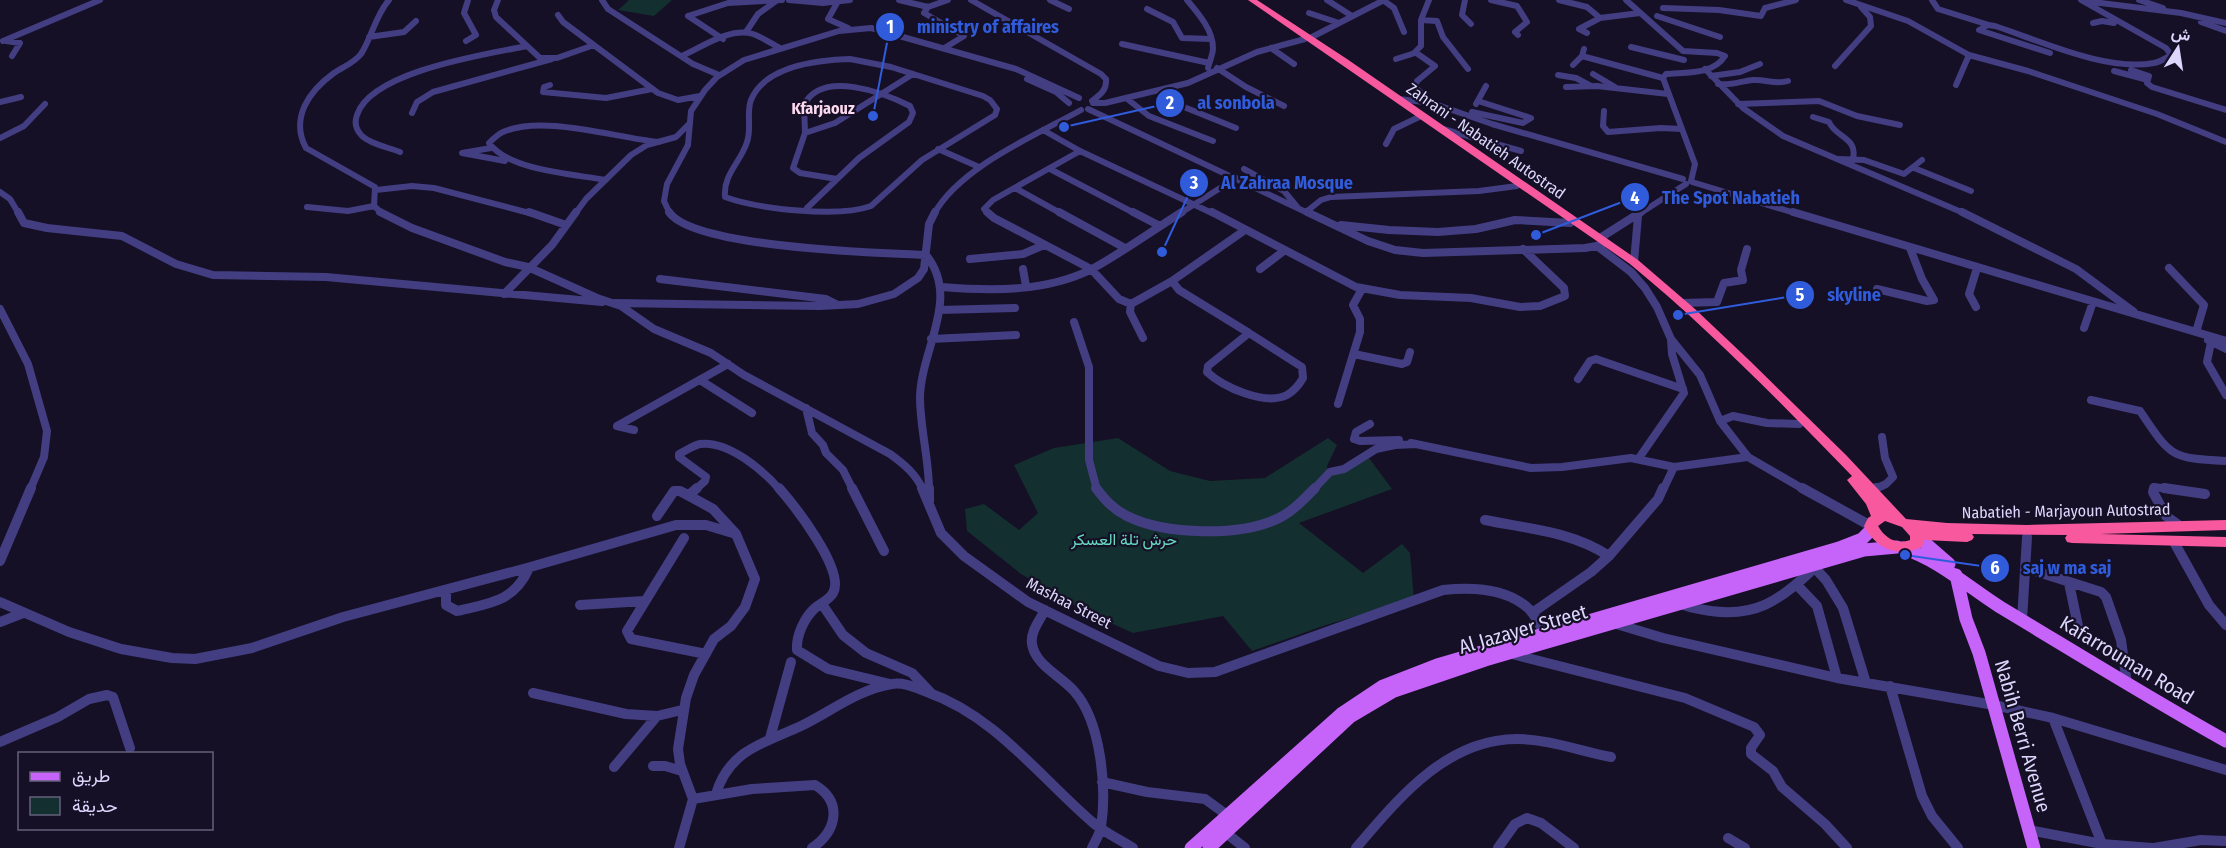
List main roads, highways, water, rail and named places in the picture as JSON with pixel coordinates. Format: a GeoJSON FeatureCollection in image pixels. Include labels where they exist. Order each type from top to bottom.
{"type":"FeatureCollection","features":[{"type":"Feature","properties":{"kind":"highway","name":"Zahrani - Nabatieh Autostrad"},"geometry":{"type":"LineString","coordinates":[[1250,0],[1443,129],[1600,243],[1634,262],[1682,303],[1918,536]]}},
{"type":"Feature","properties":{"kind":"highway","name":"Zahrani - Nabatieh Autostrad"},"geometry":{"type":"LineString","coordinates":[[1359,73],[1625,260],[1672,298],[1799,423],[1860,487],[1872,502],[1874,524]]}},
{"type":"Feature","properties":{"kind":"highway","name":"Nabatieh - Marjayoun Autostrad"},"geometry":{"type":"LineString","coordinates":[[1874,524],[1904,522],[1968,530],[2096,530],[2226,525]]}},
{"type":"Feature","properties":{"kind":"highway"},"geometry":{"type":"LineString","coordinates":[[1874,524],[1881,540],[1900,547],[1911,547],[1917,543],[1918,536]]}},
{"type":"Feature","properties":{"kind":"highway","name":"Nabatieh - Marjayoun Autostrad"},"geometry":{"type":"LineString","coordinates":[[1918,536],[2226,542]]}},
{"type":"Feature","properties":{"kind":"main road","name":"Al Jazayer Street"},"geometry":{"type":"LineString","coordinates":[[1191,848],[1331,722],[1376,690],[1399,679],[1437,665],[1544,633],[1839,548],[1862,539],[1874,524]]}},
{"type":"Feature","properties":{"kind":"main road"},"geometry":{"type":"LineString","coordinates":[[1918,536],[1988,599],[2022,618]]}},
{"type":"Feature","properties":{"kind":"main road","name":"Al Jazayer Street"},"geometry":{"type":"LineString","coordinates":[[1209,848],[1350,717],[1375,701],[1420,681],[1870,548],[1900,547]]}},
{"type":"Feature","properties":{"kind":"main road"},"geometry":{"type":"LineString","coordinates":[[1900,547],[1926,556],[2022,618]]}},
{"type":"Feature","properties":{"kind":"main road"},"geometry":{"type":"LineString","coordinates":[[1961,577],[1969,603],[1974,634]]}},
{"type":"Feature","properties":{"kind":"main road"},"geometry":{"type":"LineString","coordinates":[[1961,577],[1966,619],[1974,634]]}},
{"type":"Feature","properties":{"kind":"main road"},"geometry":{"type":"LineString","coordinates":[[1969,603],[1988,599]]}},
{"type":"Feature","properties":{"kind":"main road","name":"Kafarrouman Road"},"geometry":{"type":"LineString","coordinates":[[2022,618],[2127,684],[2226,741]]}},
{"type":"Feature","properties":{"kind":"main road","name":"Nabih Berri Avenue"},"geometry":{"type":"LineString","coordinates":[[1974,634],[2034,848]]}},
{"type":"Feature","properties":{"kind":"place","name":"ministry of affaires"},"geometry":{"type":"Point","coordinates":[873,116]}},
{"type":"Feature","properties":{"kind":"place","name":"al sonbola"},"geometry":{"type":"Point","coordinates":[1064,127]}},
{"type":"Feature","properties":{"kind":"place","name":"The Spot Nabatieh"},"geometry":{"type":"Point","coordinates":[1536,235]}},
{"type":"Feature","properties":{"kind":"place","name":"Al Zahraa Mosque"},"geometry":{"type":"Point","coordinates":[1162,252]}},
{"type":"Feature","properties":{"kind":"place","name":"skyline"},"geometry":{"type":"Point","coordinates":[1678,315]}},
{"type":"Feature","properties":{"kind":"place","name":"saj w ma saj"},"geometry":{"type":"Point","coordinates":[1905,555]}},
{"type":"Feature","properties":{"kind":"district","name":"Kfarjaouz"},"geometry":{"type":"Point","coordinates":[823,108]}},
{"type":"Feature","properties":{"kind":"park label","name":"حرش تلة العسكر"},"geometry":{"type":"Point","coordinates":[1124,539]}}]}
